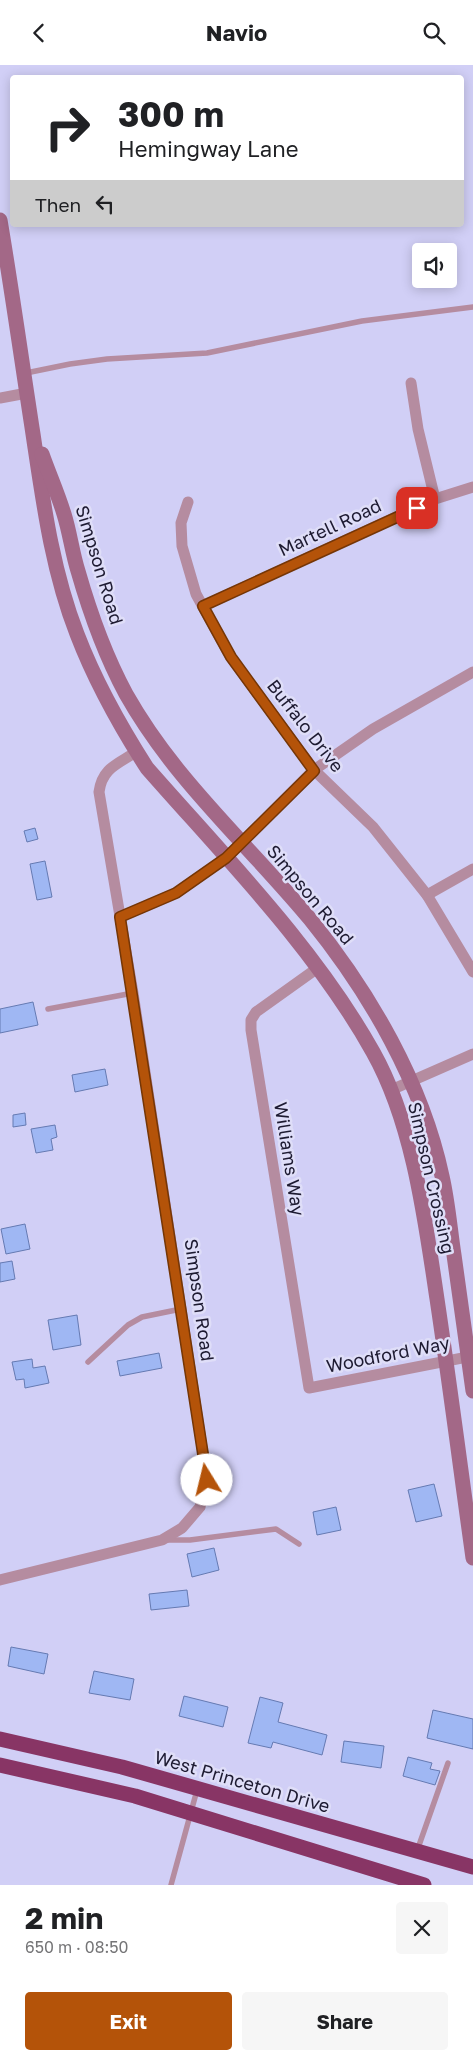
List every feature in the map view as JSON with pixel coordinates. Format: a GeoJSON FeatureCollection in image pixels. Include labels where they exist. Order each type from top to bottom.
{"type":"FeatureCollection","features":[{"type":"Feature","properties":{"kind":"highway","name":"West Princeton Drive"},"geometry":{"type":"LineString","coordinates":[[0,1739],[122,1767],[197,1787],[473,1867]]}},
{"type":"Feature","properties":{"kind":"highway"},"geometry":{"type":"LineString","coordinates":[[0,1765],[135,1796],[424,1885]]}},
{"type":"Feature","properties":{"kind":"street","name":"Simpson Road"},"geometry":{"type":"LineString","coordinates":[[0,220],[47,526],[57,572],[76,633],[93,672],[136,752],[147,768],[226,858]]}},
{"type":"Feature","properties":{"kind":"street"},"geometry":{"type":"LineString","coordinates":[[411,383],[419,437],[435,499]]}},
{"type":"Feature","properties":{"kind":"street"},"geometry":{"type":"LineString","coordinates":[[0,398],[26,393]]}},
{"type":"Feature","properties":{"kind":"street","name":"Simpson Road"},"geometry":{"type":"LineString","coordinates":[[32,427],[64,513],[88,605],[110,661],[127,694],[163,752],[199,797],[309,919],[340,958],[373,1010],[410,1081],[428,1127],[442,1176],[471,1357],[473,1391]]}},
{"type":"Feature","properties":{"kind":"street","name":"Martell Road"},"geometry":{"type":"LineString","coordinates":[[203,606],[435,499],[473,487]]}},
{"type":"Feature","properties":{"kind":"street","name":"Buffalo Drive"},"geometry":{"type":"LineString","coordinates":[[188,502],[182,523],[182,546],[196,594],[231,657],[314,771],[373,827],[427,895],[473,972]]}},
{"type":"Feature","properties":{"kind":"street"},"geometry":{"type":"LineString","coordinates":[[120,917],[176,893],[226,858],[314,771],[373,729],[473,672]]}},
{"type":"Feature","properties":{"kind":"street","name":"Simpson Road"},"geometry":{"type":"LineString","coordinates":[[0,1580],[162,1541],[182,1528],[200,1507],[207,1480],[133,993],[99,792],[100,781],[106,771],[136,752]]}},
{"type":"Feature","properties":{"kind":"street","name":"Simpson Crossing"},"geometry":{"type":"LineString","coordinates":[[226,858],[319,967],[373,1052],[391,1090],[407,1141],[428,1236],[473,1558]]}},
{"type":"Feature","properties":{"kind":"street"},"geometry":{"type":"LineString","coordinates":[[427,895],[473,869]]}},
{"type":"Feature","properties":{"kind":"street","name":"Williams Way"},"geometry":{"type":"LineString","coordinates":[[308,1388],[250,1030],[251,1020],[256,1012],[319,967]]}},
{"type":"Feature","properties":{"kind":"street"},"geometry":{"type":"LineString","coordinates":[[391,1090],[473,1054]]}},
{"type":"Feature","properties":{"kind":"street","name":"Woodford Way"},"geometry":{"type":"LineString","coordinates":[[308,1388],[471,1357]]}},
{"type":"Feature","properties":{"kind":"lane"},"geometry":{"type":"LineString","coordinates":[[23,374],[70,364],[107,359],[207,353],[362,321],[473,307]]}},
{"type":"Feature","properties":{"kind":"lane"},"geometry":{"type":"LineString","coordinates":[[48,1009],[133,993]]}},
{"type":"Feature","properties":{"kind":"lane"},"geometry":{"type":"LineString","coordinates":[[88,1362],[128,1325],[142,1317],[181,1309]]}},
{"type":"Feature","properties":{"kind":"lane"},"geometry":{"type":"LineString","coordinates":[[162,1541],[190,1540],[276,1529],[299,1544]]}},
{"type":"Feature","properties":{"kind":"lane"},"geometry":{"type":"LineString","coordinates":[[417,1851],[448,1763]]}},
{"type":"Feature","properties":{"kind":"lane"},"geometry":{"type":"LineString","coordinates":[[171,1885],[197,1787]]}},
{"type":"Feature","properties":{"kind":"building"},"geometry":{"type":"Polygon","coordinates":[[[35,828],[38,839],[27,842],[24,831],[35,828]]]}},
{"type":"Feature","properties":{"kind":"building"},"geometry":{"type":"Polygon","coordinates":[[[45,861],[52,897],[37,900],[30,864],[45,861]]]}},
{"type":"Feature","properties":{"kind":"building"},"geometry":{"type":"Polygon","coordinates":[[[33,1002],[38,1025],[0,1033],[0,1009],[33,1002]]]}},
{"type":"Feature","properties":{"kind":"building"},"geometry":{"type":"Polygon","coordinates":[[[105,1069],[108,1085],[75,1092],[72,1075],[105,1069]]]}},
{"type":"Feature","properties":{"kind":"building"},"geometry":{"type":"Polygon","coordinates":[[[25,1113],[26,1125],[13,1127],[13,1115],[25,1113]]]}},
{"type":"Feature","properties":{"kind":"building"},"geometry":{"type":"Polygon","coordinates":[[[55,1125],[57,1137],[51,1139],[53,1150],[36,1153],[31,1129],[55,1125]]]}},
{"type":"Feature","properties":{"kind":"building"},"geometry":{"type":"Polygon","coordinates":[[[25,1224],[30,1249],[6,1254],[1,1229],[25,1224]]]}},
{"type":"Feature","properties":{"kind":"building"},"geometry":{"type":"Polygon","coordinates":[[[12,1261],[15,1279],[0,1282],[0,1263],[12,1261]]]}},
{"type":"Feature","properties":{"kind":"building"},"geometry":{"type":"Polygon","coordinates":[[[77,1315],[81,1345],[53,1350],[48,1320],[77,1315]]]}},
{"type":"Feature","properties":{"kind":"building"},"geometry":{"type":"Polygon","coordinates":[[[159,1353],[162,1368],[120,1376],[117,1361],[159,1353]]]}},
{"type":"Feature","properties":{"kind":"building"},"geometry":{"type":"Polygon","coordinates":[[[32,1359],[33,1368],[45,1366],[49,1383],[25,1388],[24,1379],[16,1380],[12,1362],[32,1359]]]}},
{"type":"Feature","properties":{"kind":"building"},"geometry":{"type":"Polygon","coordinates":[[[434,1484],[442,1516],[416,1522],[408,1490],[434,1484]]]}},
{"type":"Feature","properties":{"kind":"building"},"geometry":{"type":"Polygon","coordinates":[[[336,1507],[341,1530],[317,1535],[313,1512],[336,1507]]]}},
{"type":"Feature","properties":{"kind":"building"},"geometry":{"type":"Polygon","coordinates":[[[214,1548],[219,1570],[192,1577],[187,1554],[214,1548]]]}},
{"type":"Feature","properties":{"kind":"building"},"geometry":{"type":"Polygon","coordinates":[[[187,1590],[189,1606],[151,1610],[149,1594],[187,1590]]]}},
{"type":"Feature","properties":{"kind":"building"},"geometry":{"type":"Polygon","coordinates":[[[11,1647],[48,1654],[44,1674],[8,1666],[11,1647]]]}},
{"type":"Feature","properties":{"kind":"building"},"geometry":{"type":"Polygon","coordinates":[[[94,1671],[134,1679],[130,1700],[89,1693],[94,1671]]]}},
{"type":"Feature","properties":{"kind":"building"},"geometry":{"type":"Polygon","coordinates":[[[184,1696],[228,1707],[223,1727],[179,1716],[184,1696]]]}},
{"type":"Feature","properties":{"kind":"building"},"geometry":{"type":"Polygon","coordinates":[[[260,1697],[283,1703],[278,1722],[327,1735],[322,1755],[273,1742],[271,1748],[248,1743],[260,1697]]]}},
{"type":"Feature","properties":{"kind":"building"},"geometry":{"type":"Polygon","coordinates":[[[433,1710],[473,1719],[473,1749],[427,1738],[433,1710]]]}},
{"type":"Feature","properties":{"kind":"building"},"geometry":{"type":"Polygon","coordinates":[[[344,1741],[384,1746],[381,1768],[341,1762],[344,1741]]]}},
{"type":"Feature","properties":{"kind":"building"},"geometry":{"type":"Polygon","coordinates":[[[408,1757],[432,1763],[430,1769],[440,1771],[435,1785],[403,1776],[408,1757]]]}},
{"type":"Feature","properties":{"kind":"route"},"geometry":{"type":"LineString","coordinates":[[207,1480],[120,917],[176,893],[226,858],[314,771],[231,657],[203,606],[417,508]]}}]}
